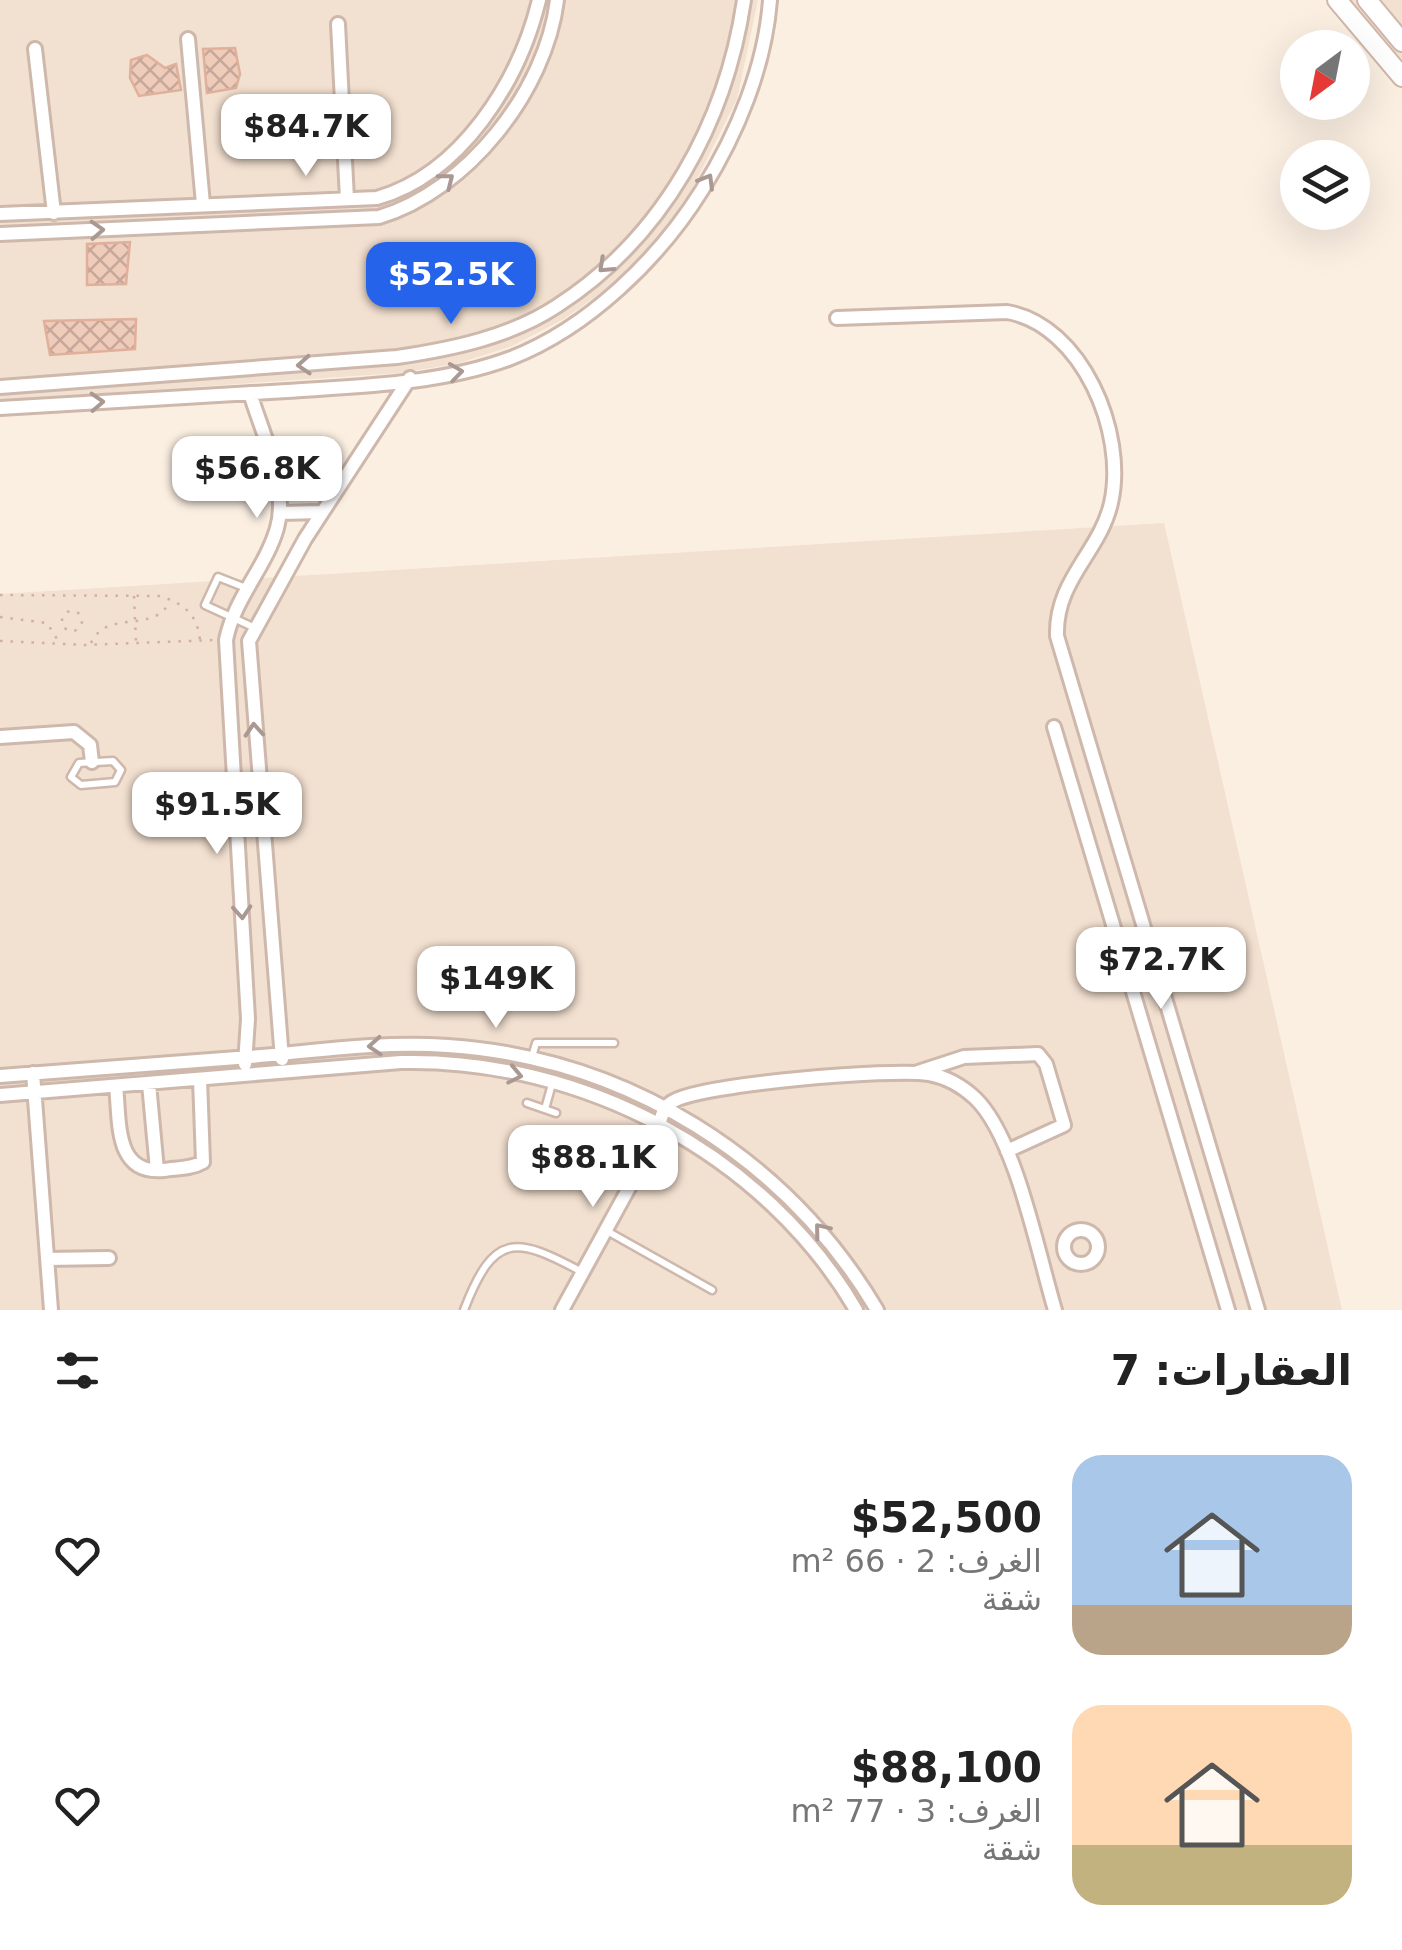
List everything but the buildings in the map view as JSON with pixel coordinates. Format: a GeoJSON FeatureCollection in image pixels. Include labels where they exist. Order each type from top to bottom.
{"type":"FeatureCollection","features":[{"type":"Feature","properties":{"kind":"street"},"geometry":{"type":"LineString","coordinates":[[0,214],[376,198],[400,191],[451,154],[498,99],[525,44],[539,0]]}},
{"type":"Feature","properties":{"kind":"street"},"geometry":{"type":"LineString","coordinates":[[0,234],[379,216],[408,208],[464,167],[513,109],[542,51],[557,0]]}},
{"type":"Feature","properties":{"kind":"street"},"geometry":{"type":"LineString","coordinates":[[0,386],[397,357],[452,348],[556,307],[602,270],[676,187],[724,94],[744,0]]}},
{"type":"Feature","properties":{"kind":"street"},"geometry":{"type":"LineString","coordinates":[[0,408],[250,394],[410,378],[486,365],[554,335],[621,287],[668,238],[735,132],[764,42],[770,0]]}},
{"type":"Feature","properties":{"kind":"street"},"geometry":{"type":"LineString","coordinates":[[1337,0],[1402,77]]}},
{"type":"Feature","properties":{"kind":"street"},"geometry":{"type":"LineString","coordinates":[[1367,0],[1402,42]]}},
{"type":"Feature","properties":{"kind":"street"},"geometry":{"type":"LineString","coordinates":[[338,24],[347,199]]}},
{"type":"Feature","properties":{"kind":"street"},"geometry":{"type":"LineString","coordinates":[[188,39],[203,204]]}},
{"type":"Feature","properties":{"kind":"street"},"geometry":{"type":"LineString","coordinates":[[35,49],[54,214]]}},
{"type":"Feature","properties":{"kind":"street"},"geometry":{"type":"LineString","coordinates":[[837,318],[1018,314],[1052,330],[1084,367],[1111,441],[1114,482],[1110,506],[1056,608],[1056,636],[1258,1310]]}},
{"type":"Feature","properties":{"kind":"street"},"geometry":{"type":"LineString","coordinates":[[218,371],[219,396]]}},
{"type":"Feature","properties":{"kind":"street"},"geometry":{"type":"LineString","coordinates":[[284,1071],[273,983],[249,664],[254,627],[322,512],[410,378]]}},
{"type":"Feature","properties":{"kind":"street"},"geometry":{"type":"LineString","coordinates":[[244,1075],[247,986],[226,640],[232,618],[277,531],[280,512],[274,470],[250,394]]}},
{"type":"Feature","properties":{"kind":"street"},"geometry":{"type":"LineString","coordinates":[[280,512],[322,512]]}},
{"type":"Feature","properties":{"kind":"street"},"geometry":{"type":"LineString","coordinates":[[1054,727],[1228,1310]]}},
{"type":"Feature","properties":{"kind":"street"},"geometry":{"type":"LineString","coordinates":[[0,737],[74,732],[87,740],[92,762]]}},
{"type":"Feature","properties":{"kind":"street"},"geometry":{"type":"LineString","coordinates":[[247,986],[273,983]]}},
{"type":"Feature","properties":{"kind":"street"},"geometry":{"type":"LineString","coordinates":[[0,1076],[426,1044],[478,1049],[532,1061],[602,1080],[665,1108],[744,1156],[789,1194],[845,1261],[877,1310]]}},
{"type":"Feature","properties":{"kind":"street"},"geometry":{"type":"LineString","coordinates":[[916,1073],[954,1058],[1038,1054],[1046,1064],[1064,1125],[1007,1151]]}},
{"type":"Feature","properties":{"kind":"street"},"geometry":{"type":"LineString","coordinates":[[0,1095],[420,1062],[476,1067],[552,1084],[660,1124],[733,1171],[776,1208],[815,1250],[856,1310]]}},
{"type":"Feature","properties":{"kind":"street"},"geometry":{"type":"LineString","coordinates":[[33,1073],[51,1310]]}},
{"type":"Feature","properties":{"kind":"street"},"geometry":{"type":"LineString","coordinates":[[562,1310],[665,1108],[688,1096],[733,1087],[916,1073],[942,1078],[976,1099],[998,1128],[1055,1310]]}},
{"type":"Feature","properties":{"kind":"street"},"geometry":{"type":"LineString","coordinates":[[116,1086],[125,1155],[135,1166],[157,1170],[198,1165],[206,1157],[200,1079]]}},
{"type":"Feature","properties":{"kind":"street"},"geometry":{"type":"LineString","coordinates":[[148,1084],[157,1170]]}},
{"type":"Feature","properties":{"kind":"street"},"geometry":{"type":"LineString","coordinates":[[1040,1258],[1064,1252]]}},
{"type":"Feature","properties":{"kind":"street"},"geometry":{"type":"LineString","coordinates":[[47,1259],[108,1258]]}},
{"type":"Feature","properties":{"kind":"lane"},"geometry":{"type":"LineString","coordinates":[[247,589],[221,577],[212,582],[206,607],[254,627]]}},
{"type":"Feature","properties":{"kind":"lane"},"geometry":{"type":"LineString","coordinates":[[92,762],[117,762],[118,779],[82,785],[73,781],[70,773],[75,764],[92,762]]}},
{"type":"Feature","properties":{"kind":"lane"},"geometry":{"type":"LineString","coordinates":[[532,1061],[536,1043],[614,1043]]}},
{"type":"Feature","properties":{"kind":"lane"},"geometry":{"type":"LineString","coordinates":[[545,1109],[552,1084]]}},
{"type":"Feature","properties":{"kind":"lane"},"geometry":{"type":"LineString","coordinates":[[527,1103],[556,1113]]}},
{"type":"Feature","properties":{"kind":"lane"},"geometry":{"type":"LineString","coordinates":[[606,1230],[712,1290]]}},
{"type":"Feature","properties":{"kind":"lane"},"geometry":{"type":"LineString","coordinates":[[464,1310],[488,1266],[508,1247],[538,1248],[582,1272]]}},
{"type":"Feature","properties":{"kind":"path"},"geometry":{"type":"LineString","coordinates":[[0,595],[170,599],[191,612],[200,641]]}},
{"type":"Feature","properties":{"kind":"path"},"geometry":{"type":"LineString","coordinates":[[134,596],[136,644]]}},
{"type":"Feature","properties":{"kind":"path"},"geometry":{"type":"LineString","coordinates":[[91,645],[100,629],[112,622],[135,621],[161,613],[170,599]]}},
{"type":"Feature","properties":{"kind":"path"},"geometry":{"type":"LineString","coordinates":[[68,612],[80,615],[80,628],[72,632],[64,627],[62,618],[68,612]]}},
{"type":"Feature","properties":{"kind":"path"},"geometry":{"type":"LineString","coordinates":[[0,617],[47,624],[56,632],[60,644]]}},
{"type":"Feature","properties":{"kind":"path"},"geometry":{"type":"LineString","coordinates":[[56,632],[64,627]]}},
{"type":"Feature","properties":{"kind":"path"},"geometry":{"type":"LineString","coordinates":[[0,641],[91,645],[226,640]]}},
{"type":"Feature","properties":{"kind":"shaded area"},"geometry":{"type":"Polygon","coordinates":[[[0,0],[758,0],[737,99],[688,197],[653,244],[612,285],[564,319],[512,346],[456,364],[399,373],[0,400],[0,0]]]}},
{"type":"Feature","properties":{"kind":"shaded area"},"geometry":{"type":"Polygon","coordinates":[[[1351,0],[1402,0],[1402,61],[1370,24],[1351,0]]]}},
{"type":"Feature","properties":{"kind":"shaded area"},"geometry":{"type":"Polygon","coordinates":[[[1164,523],[1342,1310],[0,1310],[0,594],[1164,523]]]}}]}
